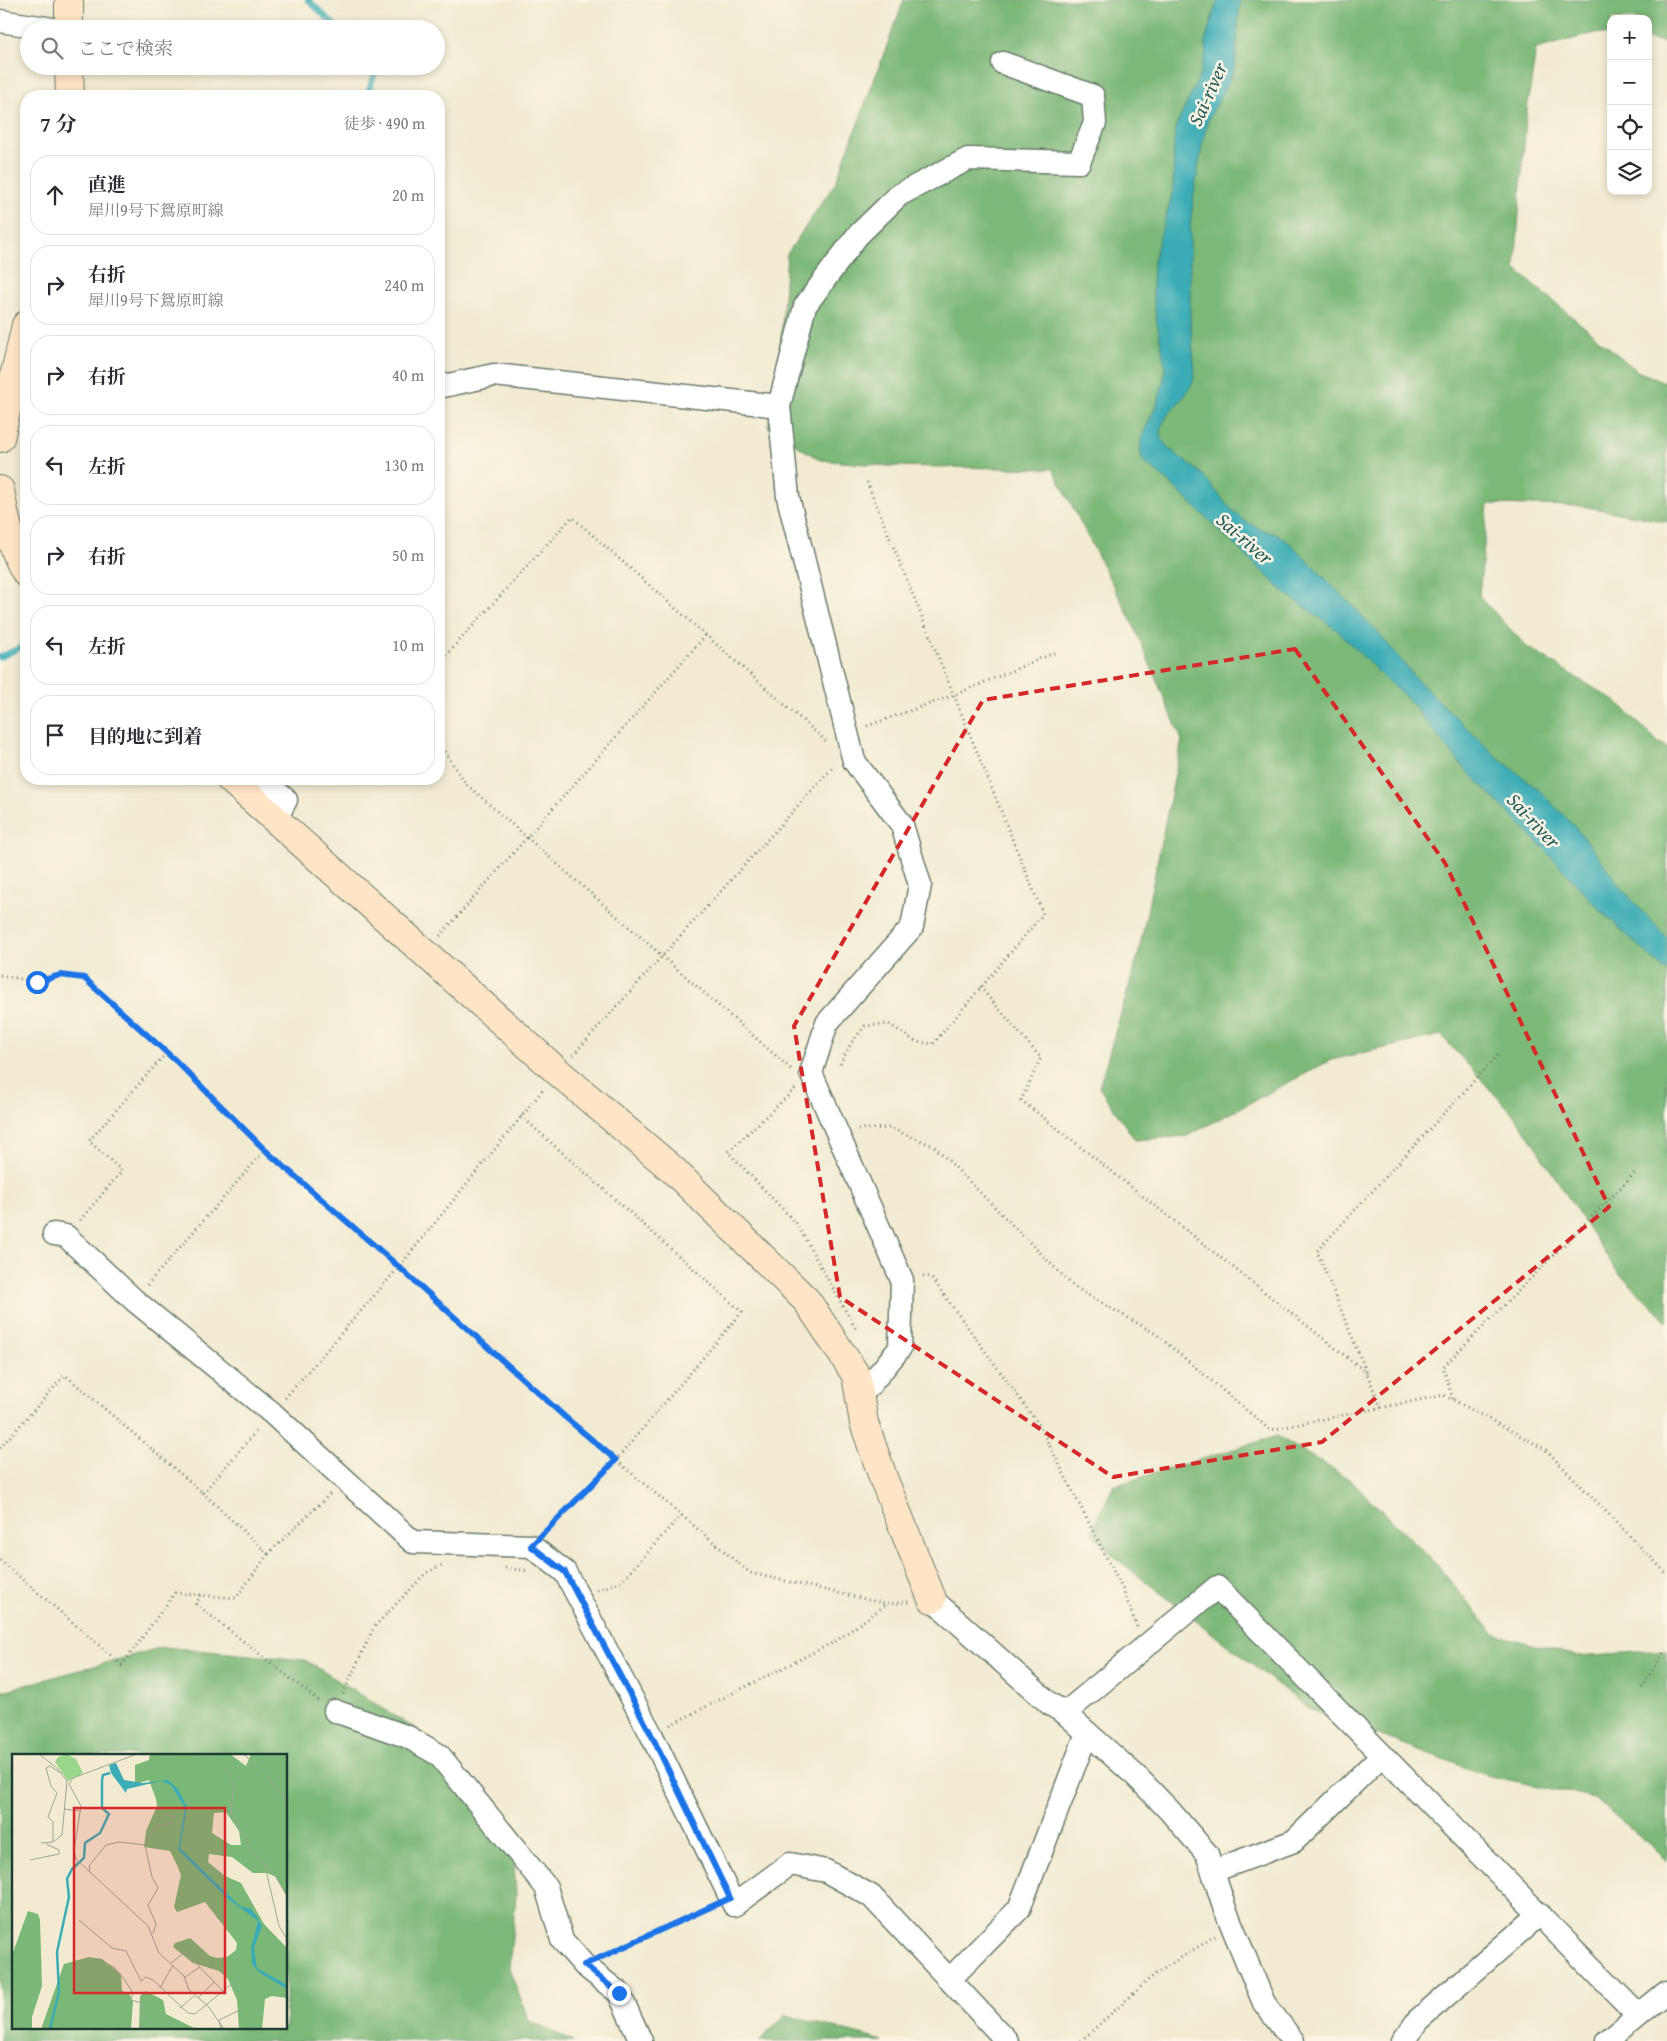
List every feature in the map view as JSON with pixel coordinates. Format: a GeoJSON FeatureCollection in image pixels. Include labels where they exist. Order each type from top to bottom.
{"type":"FeatureCollection","features":[{"type":"Feature","properties":{"kind":"street"},"geometry":{"type":"LineString","coordinates":[[69,0],[69,20]]}},
{"type":"Feature","properties":{"kind":"street"},"geometry":{"type":"LineString","coordinates":[[0,21],[20,24]]}},
{"type":"Feature","properties":{"kind":"street"},"geometry":{"type":"LineString","coordinates":[[860,1397],[900,1348],[902,1280],[811,1073],[826,1024],[912,927],[920,885],[902,825],[849,758],[848,733],[788,497],[779,406],[804,306],[857,236],[899,195],[968,159],[1079,162],[1095,123],[1093,96],[1003,63]]}},
{"type":"Feature","properties":{"kind":"street"},"geometry":{"type":"LineString","coordinates":[[69,75],[70,90]]}},
{"type":"Feature","properties":{"kind":"street"},"geometry":{"type":"LineString","coordinates":[[0,438],[20,351]]}},
{"type":"Feature","properties":{"kind":"street"},"geometry":{"type":"LineString","coordinates":[[445,386],[494,375],[779,406]]}},
{"type":"Feature","properties":{"kind":"street"},"geometry":{"type":"LineString","coordinates":[[2,503],[16,556],[20,563]]}},
{"type":"Feature","properties":{"kind":"street"},"geometry":{"type":"LineString","coordinates":[[237,785],[558,1072],[672,1169],[807,1301],[856,1376],[864,1423],[884,1480],[932,1599],[1050,1704],[1065,1713],[1137,1777],[1207,1854],[1232,1925],[1264,2003],[1293,2041]]}},
{"type":"Feature","properties":{"kind":"street"},"geometry":{"type":"LineString","coordinates":[[269,785],[286,800],[272,817]]}},
{"type":"Feature","properties":{"kind":"street"},"geometry":{"type":"LineString","coordinates":[[60,1235],[134,1300],[272,1413],[413,1542],[531,1546],[565,1572],[651,1734],[734,1905],[790,1864],[826,1871],[871,1896],[1007,2041]]}},
{"type":"Feature","properties":{"kind":"street"},"geometry":{"type":"LineString","coordinates":[[1065,1713],[1217,1587],[1638,2015]]}},
{"type":"Feature","properties":{"kind":"street"},"geometry":{"type":"LineString","coordinates":[[335,1711],[408,1737],[439,1756],[546,1886],[562,1940],[584,1965],[619,1993],[641,2041]]}},
{"type":"Feature","properties":{"kind":"street"},"geometry":{"type":"LineString","coordinates":[[950,1980],[1019,1909],[1087,1733]]}},
{"type":"Feature","properties":{"kind":"street"},"geometry":{"type":"LineString","coordinates":[[1213,1871],[1294,1841],[1382,1755]]}},
{"type":"Feature","properties":{"kind":"street"},"geometry":{"type":"LineString","coordinates":[[1402,2041],[1418,2020],[1540,1914]]}},
{"type":"Feature","properties":{"kind":"street"},"geometry":{"type":"LineString","coordinates":[[1607,2041],[1667,1992]]}},
{"type":"Feature","properties":{"kind":"path"},"geometry":{"type":"LineString","coordinates":[[840,1064],[852,1042],[865,1026],[888,1024],[916,1042],[933,1044],[1042,914],[867,482]]}},
{"type":"Feature","properties":{"kind":"path"},"geometry":{"type":"LineString","coordinates":[[445,656],[572,517],[849,758],[558,1072]]}},
{"type":"Feature","properties":{"kind":"path"},"geometry":{"type":"LineString","coordinates":[[425,952],[706,635]]}},
{"type":"Feature","properties":{"kind":"path"},"geometry":{"type":"LineString","coordinates":[[848,733],[954,695],[1054,653]]}},
{"type":"Feature","properties":{"kind":"path"},"geometry":{"type":"LineString","coordinates":[[445,752],[466,784],[795,1073],[811,1073]]}},
{"type":"Feature","properties":{"kind":"path"},"geometry":{"type":"LineString","coordinates":[[0,975],[37,982],[60,975],[84,978],[167,1052],[265,1150],[399,1267],[565,1417],[750,1572],[887,1604],[932,1599]]}},
{"type":"Feature","properties":{"kind":"path"},"geometry":{"type":"LineString","coordinates":[[980,987],[1041,1058],[1021,1100],[1367,1374]]}},
{"type":"Feature","properties":{"kind":"path"},"geometry":{"type":"LineString","coordinates":[[60,1235],[122,1171],[89,1141],[167,1052]]}},
{"type":"Feature","properties":{"kind":"path"},"geometry":{"type":"LineString","coordinates":[[1381,1408],[1317,1250],[1500,1054]]}},
{"type":"Feature","properties":{"kind":"path"},"geometry":{"type":"LineString","coordinates":[[811,1073],[728,1152],[796,1222],[859,1335]]}},
{"type":"Feature","properties":{"kind":"path"},"geometry":{"type":"LineString","coordinates":[[521,1116],[742,1312],[616,1460],[531,1546]]}},
{"type":"Feature","properties":{"kind":"path"},"geometry":{"type":"LineString","coordinates":[[835,1129],[890,1128],[934,1146],[1073,1286],[1156,1334],[1270,1430],[1444,1395],[1545,1449],[1667,1574]]}},
{"type":"Feature","properties":{"kind":"path"},"geometry":{"type":"LineString","coordinates":[[134,1300],[265,1150]]}},
{"type":"Feature","properties":{"kind":"path"},"geometry":{"type":"LineString","coordinates":[[1454,1400],[1443,1367],[1635,1173]]}},
{"type":"Feature","properties":{"kind":"path"},"geometry":{"type":"LineString","coordinates":[[900,1274],[931,1277],[1039,1425],[1123,1590],[1144,1647]]}},
{"type":"Feature","properties":{"kind":"path"},"geometry":{"type":"LineString","coordinates":[[0,1448],[65,1375],[203,1493]]}},
{"type":"Feature","properties":{"kind":"path"},"geometry":{"type":"LineString","coordinates":[[268,1554],[344,1479]]}},
{"type":"Feature","properties":{"kind":"path"},"geometry":{"type":"LineString","coordinates":[[578,1596],[621,1582],[681,1515]]}},
{"type":"Feature","properties":{"kind":"path"},"geometry":{"type":"LineString","coordinates":[[201,1596],[196,1604],[330,1710],[335,1711],[374,1627],[426,1573],[448,1562]]}},
{"type":"Feature","properties":{"kind":"path"},"geometry":{"type":"LineString","coordinates":[[503,1568],[530,1571]]}},
{"type":"Feature","properties":{"kind":"path"},"geometry":{"type":"LineString","coordinates":[[651,1734],[836,1641],[887,1604]]}},
{"type":"Feature","properties":{"kind":"path"},"geometry":{"type":"LineString","coordinates":[[1642,1688],[1667,1646]]}},
{"type":"Feature","properties":{"kind":"path"},"geometry":{"type":"LineString","coordinates":[[584,1965],[730,1898]]}},
{"type":"Feature","properties":{"kind":"path"},"geometry":{"type":"LineString","coordinates":[[1081,2041],[1154,1975],[1232,1925]]}},
{"type":"Feature","properties":{"kind":"highlighted area"},"geometry":{"type":"Polygon","coordinates":[[[1295,649],[1445,863],[1609,1207],[1322,1442],[1113,1477],[840,1297],[794,1026],[983,700],[1295,649]]]}},
{"type":"Feature","properties":{"kind":"green space"},"geometry":{"type":"Polygon","coordinates":[[[904,0],[1667,0],[1667,42],[1652,40],[1652,15],[1607,15],[1607,34],[1595,33],[1536,49],[1526,117],[1515,269],[1637,371],[1667,383],[1667,522],[1582,506],[1488,504],[1479,596],[1527,647],[1618,703],[1659,743],[1667,747],[1667,1321],[1615,1269],[1518,1120],[1441,1035],[1331,1060],[1187,1136],[1135,1140],[1099,1087],[1138,956],[1182,740],[1133,624],[1053,469],[888,466],[820,460],[768,427],[780,354],[787,254],[836,182],[904,0]]]}},
{"type":"Feature","properties":{"kind":"green space"},"geometry":{"type":"Polygon","coordinates":[[[1277,1436],[1349,1479],[1437,1565],[1494,1634],[1577,1656],[1667,1650],[1667,1861],[1595,1798],[1486,1775],[1309,1709],[1117,1559],[1091,1532],[1113,1486],[1277,1436]]]}},
{"type":"Feature","properties":{"kind":"green space"},"geometry":{"type":"Polygon","coordinates":[[[163,1647],[305,1660],[419,1731],[512,1827],[516,1895],[509,1968],[529,2021],[573,2041],[0,2041],[0,1692],[163,1647]]]}},
{"type":"Feature","properties":{"kind":"green space"},"geometry":{"type":"Polygon","coordinates":[[[786,2015],[883,2041],[759,2041],[786,2015]]]}},
{"type":"Feature","properties":{"kind":"water","name":"Sai-river"},"geometry":{"type":"Polygon","coordinates":[[[1220,0],[1240,0],[1235,68],[1208,121],[1203,140],[1190,227],[1190,321],[1195,372],[1193,382],[1186,394],[1166,417],[1161,428],[1161,438],[1167,447],[1203,475],[1228,506],[1243,520],[1278,535],[1291,544],[1378,632],[1417,680],[1496,756],[1540,791],[1569,821],[1587,841],[1622,889],[1667,938],[1667,972],[1600,910],[1546,851],[1464,768],[1407,698],[1384,678],[1337,630],[1285,593],[1170,483],[1143,461],[1140,451],[1142,436],[1158,402],[1164,379],[1165,365],[1155,312],[1152,282],[1153,263],[1173,191],[1174,141],[1177,124],[1199,77],[1206,52],[1206,39],[1216,4],[1220,0]]]}},
{"type":"Feature","properties":{"kind":"waterway"},"geometry":{"type":"LineString","coordinates":[[308,0],[329,20]]}},
{"type":"Feature","properties":{"kind":"waterway"},"geometry":{"type":"LineString","coordinates":[[368,90],[374,75]]}},
{"type":"Feature","properties":{"kind":"waterway"},"geometry":{"type":"LineString","coordinates":[[0,657],[20,648]]}},
{"type":"Feature","properties":{"kind":"route"},"geometry":{"type":"LineString","coordinates":[[37,982],[60,975],[84,978],[176,1061],[265,1150],[399,1267],[565,1417],[616,1460],[531,1546],[565,1572],[651,1734],[730,1898],[584,1965],[619,1993]]}}]}
